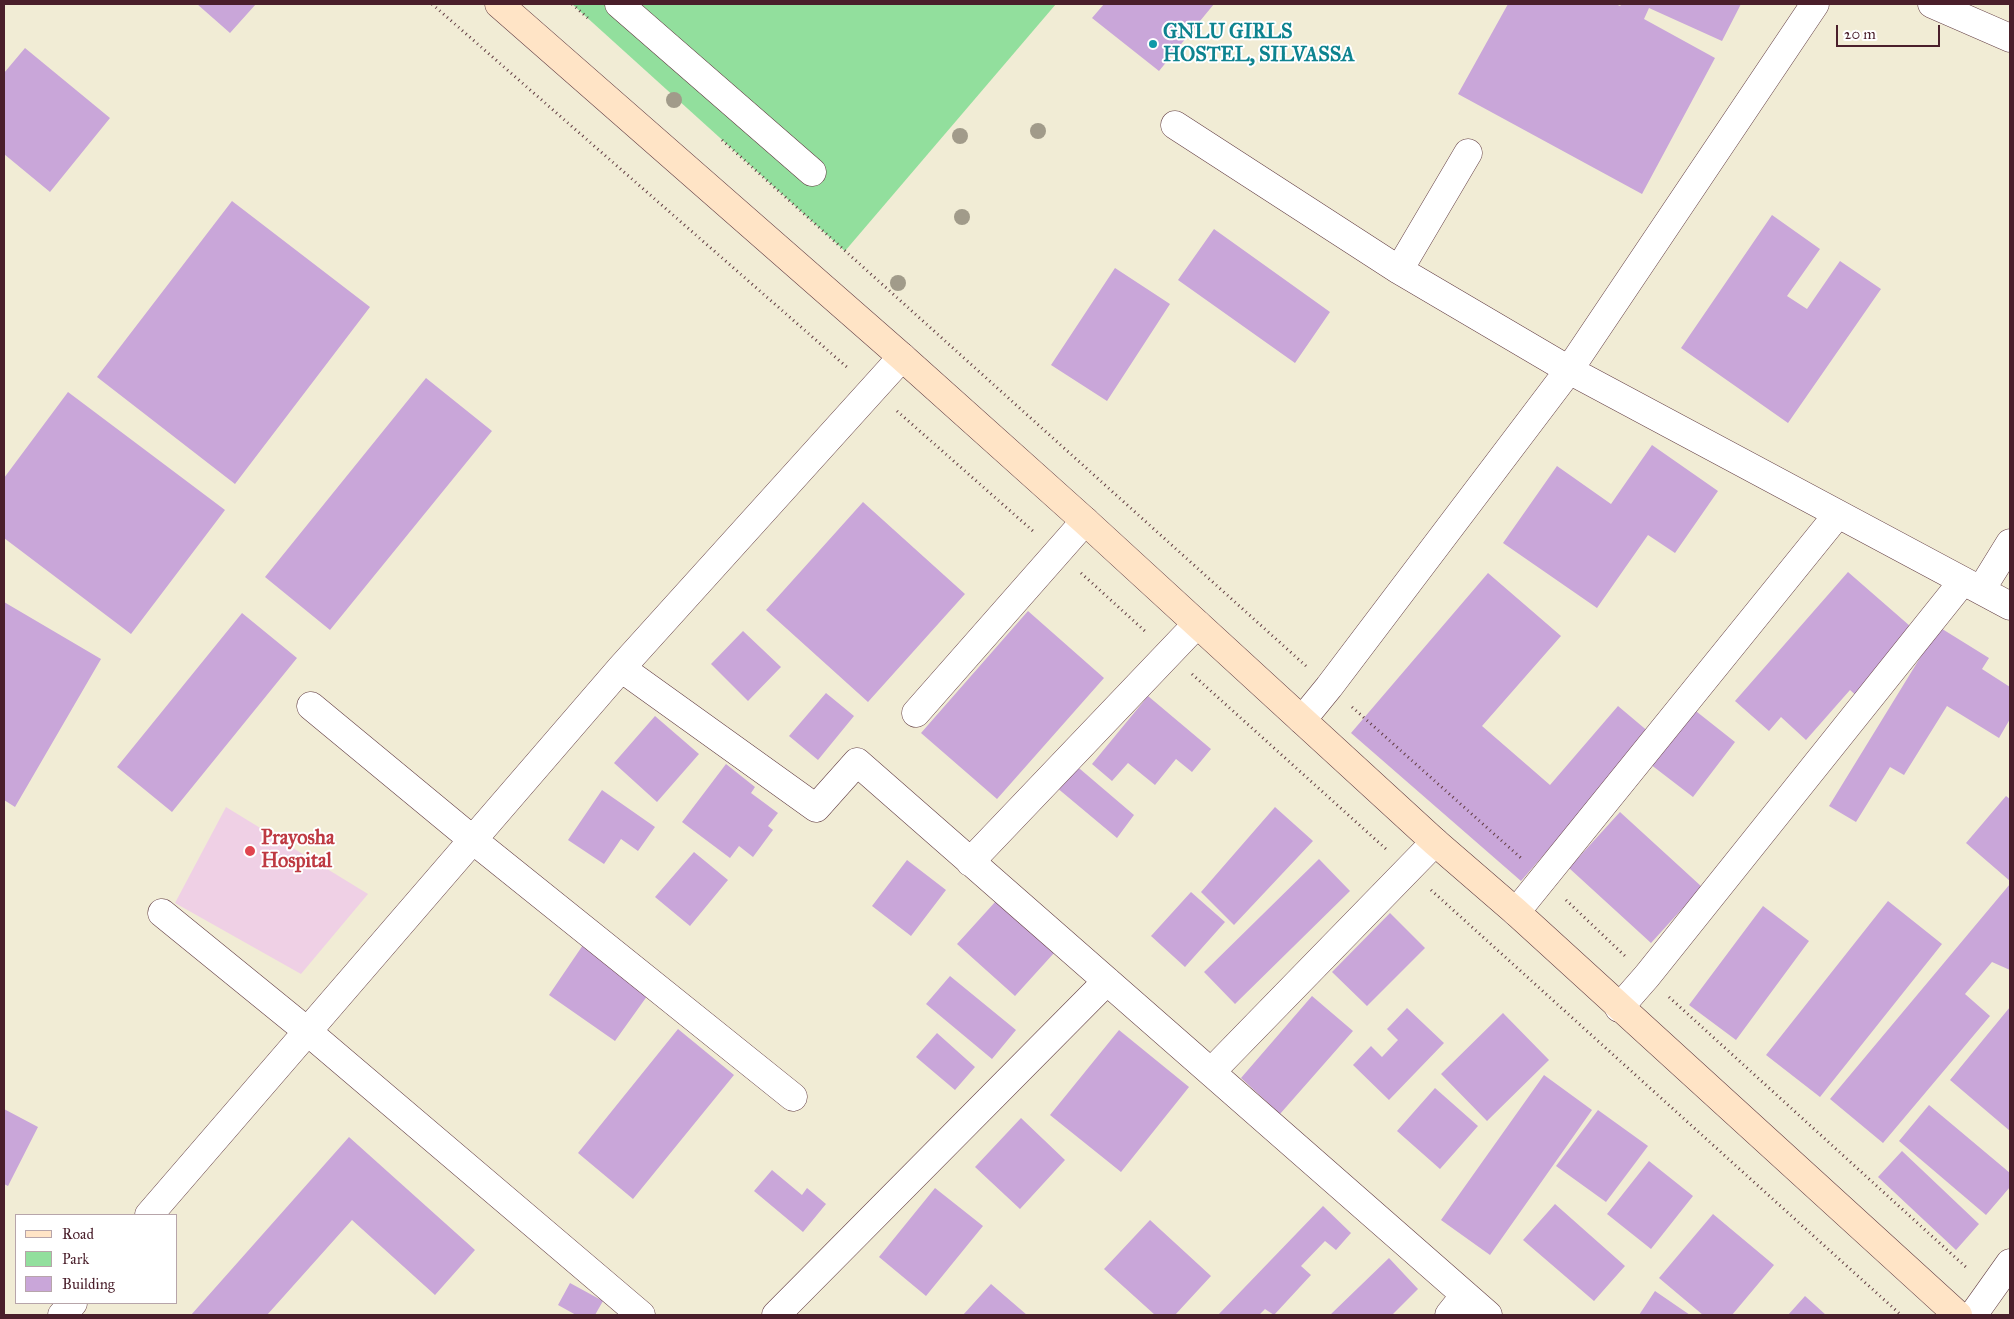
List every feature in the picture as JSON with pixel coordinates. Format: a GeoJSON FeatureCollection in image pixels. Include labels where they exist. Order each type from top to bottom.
{"type":"FeatureCollection","features":[{"type":"Feature","properties":{"kind":"main road"},"geometry":{"type":"LineString","coordinates":[[499,4],[902,357],[1085,521],[1435,842],[1516,912],[1619,1008],[1958,1315]]}},
{"type":"Feature","properties":{"kind":"street"},"geometry":{"type":"LineString","coordinates":[[619,4],[812,172]]}},
{"type":"Feature","properties":{"kind":"street"},"geometry":{"type":"LineString","coordinates":[[1302,720],[1569,370],[1815,4]]}},
{"type":"Feature","properties":{"kind":"street"},"geometry":{"type":"LineString","coordinates":[[1932,4],[2010,38]]}},
{"type":"Feature","properties":{"kind":"street"},"geometry":{"type":"LineString","coordinates":[[1174,125],[1399,270],[1569,370],[2010,606]]}},
{"type":"Feature","properties":{"kind":"street"},"geometry":{"type":"LineString","coordinates":[[1399,270],[1468,153]]}},
{"type":"Feature","properties":{"kind":"street"},"geometry":{"type":"LineString","coordinates":[[150,1214],[621,668],[902,357]]}},
{"type":"Feature","properties":{"kind":"street"},"geometry":{"type":"LineString","coordinates":[[1516,912],[1838,514]]}},
{"type":"Feature","properties":{"kind":"street"},"geometry":{"type":"LineString","coordinates":[[916,713],[1085,521]]}},
{"type":"Feature","properties":{"kind":"street"},"geometry":{"type":"LineString","coordinates":[[1619,1008],[2010,543]]}},
{"type":"Feature","properties":{"kind":"street"},"geometry":{"type":"LineString","coordinates":[[970,862],[1197,624]]}},
{"type":"Feature","properties":{"kind":"street"},"geometry":{"type":"LineString","coordinates":[[621,668],[816,808],[857,762],[1210,1072],[1457,1305],[1488,1315]]}},
{"type":"Feature","properties":{"kind":"street"},"geometry":{"type":"LineString","coordinates":[[311,706],[473,840],[793,1097]]}},
{"type":"Feature","properties":{"kind":"street"},"geometry":{"type":"LineString","coordinates":[[1210,1072],[1435,842]]}},
{"type":"Feature","properties":{"kind":"street"},"geometry":{"type":"LineString","coordinates":[[162,913],[307,1031],[640,1315]]}},
{"type":"Feature","properties":{"kind":"street"},"geometry":{"type":"LineString","coordinates":[[776,1315],[1107,981]]}},
{"type":"Feature","properties":{"kind":"street"},"geometry":{"type":"LineString","coordinates":[[1973,1315],[2010,1264]]}},
{"type":"Feature","properties":{"kind":"street"},"geometry":{"type":"LineString","coordinates":[[62,1315],[72,1304]]}},
{"type":"Feature","properties":{"kind":"path"},"geometry":{"type":"LineString","coordinates":[[572,4],[594,24]]}},
{"type":"Feature","properties":{"kind":"path"},"geometry":{"type":"LineString","coordinates":[[720,137],[1543,878],[1646,976],[1991,1290]]}},
{"type":"Feature","properties":{"kind":"shaded area","name":"Prayosha Hospital"},"geometry":{"type":"Polygon","coordinates":[[[226,807],[368,894],[301,974],[175,903],[226,807]]]}},
{"type":"Feature","properties":{"kind":"green space"},"geometry":{"type":"Polygon","coordinates":[[[572,4],[1056,4],[845,251],[572,4]]]}},
{"type":"Feature","properties":{"kind":"building"},"geometry":{"type":"Polygon","coordinates":[[[197,4],[256,4],[230,33],[197,4]]]}},
{"type":"Feature","properties":{"kind":"building","name":"GNLU GIRLS HOSTEL, SILVASSA"},"geometry":{"type":"Polygon","coordinates":[[[1104,4],[1214,4],[1159,71],[1092,18],[1104,4]]]}},
{"type":"Feature","properties":{"kind":"building"},"geometry":{"type":"Polygon","coordinates":[[[1508,4],[1615,4],[1620,6],[1622,4],[1741,4],[1722,41],[1649,8],[1644,19],[1715,58],[1642,194],[1458,94],[1508,4]]]}},
{"type":"Feature","properties":{"kind":"building"},"geometry":{"type":"Polygon","coordinates":[[[25,48],[110,118],[50,192],[4,154],[4,73],[25,48]]]}},
{"type":"Feature","properties":{"kind":"building"},"geometry":{"type":"Polygon","coordinates":[[[232,201],[370,307],[235,484],[97,377],[232,201]]]}},
{"type":"Feature","properties":{"kind":"building"},"geometry":{"type":"Polygon","coordinates":[[[1772,215],[1820,249],[1787,296],[1807,309],[1840,261],[1881,289],[1788,423],[1681,348],[1772,215]]]}},
{"type":"Feature","properties":{"kind":"building"},"geometry":{"type":"Polygon","coordinates":[[[1214,229],[1330,312],[1295,363],[1178,280],[1214,229]]]}},
{"type":"Feature","properties":{"kind":"building"},"geometry":{"type":"Polygon","coordinates":[[[1115,268],[1170,304],[1107,401],[1051,365],[1115,268]]]}},
{"type":"Feature","properties":{"kind":"building"},"geometry":{"type":"Polygon","coordinates":[[[426,378],[492,431],[330,630],[265,577],[426,378]]]}},
{"type":"Feature","properties":{"kind":"building"},"geometry":{"type":"Polygon","coordinates":[[[68,392],[225,510],[131,634],[4,538],[4,478],[68,392]]]}},
{"type":"Feature","properties":{"kind":"building"},"geometry":{"type":"Polygon","coordinates":[[[1652,445],[1718,491],[1675,553],[1648,535],[1597,608],[1503,543],[1557,466],[1611,504],[1652,445]]]}},
{"type":"Feature","properties":{"kind":"building"},"geometry":{"type":"Polygon","coordinates":[[[863,502],[965,594],[868,702],[766,610],[863,502]]]}},
{"type":"Feature","properties":{"kind":"building"},"geometry":{"type":"Polygon","coordinates":[[[1848,572],[1918,633],[1860,699],[1850,690],[1806,740],[1781,717],[1769,731],[1735,701],[1848,572]]]}},
{"type":"Feature","properties":{"kind":"building"},"geometry":{"type":"Polygon","coordinates":[[[1488,573],[1561,636],[1482,726],[1550,785],[1618,706],[1650,733],[1521,881],[1351,733],[1488,573]]]}},
{"type":"Feature","properties":{"kind":"building"},"geometry":{"type":"Polygon","coordinates":[[[4,602],[101,659],[15,807],[4,800],[4,602]]]}},
{"type":"Feature","properties":{"kind":"building"},"geometry":{"type":"Polygon","coordinates":[[[1028,611],[1104,678],[997,799],[921,733],[1028,611]]]}},
{"type":"Feature","properties":{"kind":"building"},"geometry":{"type":"Polygon","coordinates":[[[242,613],[297,658],[172,812],[117,767],[242,613]]]}},
{"type":"Feature","properties":{"kind":"building"},"geometry":{"type":"Polygon","coordinates":[[[1939,627],[1989,658],[1982,669],[2010,687],[2010,719],[1999,738],[1947,706],[1904,775],[1890,767],[1856,822],[1829,806],[1939,627]]]}},
{"type":"Feature","properties":{"kind":"building"},"geometry":{"type":"Polygon","coordinates":[[[743,631],[781,667],[748,701],[711,664],[743,631]]]}},
{"type":"Feature","properties":{"kind":"building"},"geometry":{"type":"Polygon","coordinates":[[[826,693],[854,716],[818,760],[789,736],[826,693]]]}},
{"type":"Feature","properties":{"kind":"building"},"geometry":{"type":"Polygon","coordinates":[[[1148,696],[1211,749],[1192,772],[1176,759],[1155,785],[1128,763],[1112,781],[1092,764],[1148,696]]]}},
{"type":"Feature","properties":{"kind":"building"},"geometry":{"type":"Polygon","coordinates":[[[1692,708],[1735,742],[1693,797],[1650,764],[1692,708]]]}},
{"type":"Feature","properties":{"kind":"building"},"geometry":{"type":"Polygon","coordinates":[[[655,716],[699,754],[657,802],[614,763],[655,716]]]}},
{"type":"Feature","properties":{"kind":"building"},"geometry":{"type":"Polygon","coordinates":[[[1073,763],[1134,815],[1117,838],[1056,787],[1073,763]]]}},
{"type":"Feature","properties":{"kind":"building"},"geometry":{"type":"Polygon","coordinates":[[[726,764],[755,787],[751,793],[778,813],[768,826],[773,830],[753,857],[739,846],[730,858],[682,822],[726,764]]]}},
{"type":"Feature","properties":{"kind":"building"},"geometry":{"type":"Polygon","coordinates":[[[602,790],[655,827],[638,851],[621,839],[604,864],[568,840],[602,790]]]}},
{"type":"Feature","properties":{"kind":"building"},"geometry":{"type":"Polygon","coordinates":[[[2006,796],[2010,799],[2010,881],[1966,843],[2006,796]]]}},
{"type":"Feature","properties":{"kind":"building"},"geometry":{"type":"Polygon","coordinates":[[[1275,807],[1313,841],[1234,925],[1201,892],[1275,807]]]}},
{"type":"Feature","properties":{"kind":"building"},"geometry":{"type":"Polygon","coordinates":[[[1620,812],[1702,887],[1651,943],[1569,868],[1620,812]]]}},
{"type":"Feature","properties":{"kind":"building"},"geometry":{"type":"Polygon","coordinates":[[[694,852],[728,880],[690,926],[655,897],[694,852]]]}},
{"type":"Feature","properties":{"kind":"building"},"geometry":{"type":"Polygon","coordinates":[[[1319,859],[1350,891],[1235,1004],[1204,972],[1319,859]]]}},
{"type":"Feature","properties":{"kind":"building"},"geometry":{"type":"Polygon","coordinates":[[[907,860],[946,890],[911,936],[872,906],[907,860]]]}},
{"type":"Feature","properties":{"kind":"building"},"geometry":{"type":"Polygon","coordinates":[[[2010,884],[2010,970],[1992,962],[1965,994],[1990,1016],[1883,1143],[1830,1099],[2010,884]]]}},
{"type":"Feature","properties":{"kind":"building"},"geometry":{"type":"Polygon","coordinates":[[[1191,892],[1225,922],[1185,967],[1151,936],[1191,892]]]}},
{"type":"Feature","properties":{"kind":"building"},"geometry":{"type":"Polygon","coordinates":[[[996,901],[1054,953],[1015,996],[957,944],[996,901]]]}},
{"type":"Feature","properties":{"kind":"building"},"geometry":{"type":"Polygon","coordinates":[[[1888,901],[1942,944],[1820,1097],[1766,1055],[1888,901]]]}},
{"type":"Feature","properties":{"kind":"building"},"geometry":{"type":"Polygon","coordinates":[[[1763,906],[1809,941],[1736,1040],[1689,1005],[1763,906]]]}},
{"type":"Feature","properties":{"kind":"building"},"geometry":{"type":"Polygon","coordinates":[[[1390,913],[1425,948],[1367,1006],[1332,972],[1390,913]]]}},
{"type":"Feature","properties":{"kind":"building"},"geometry":{"type":"Polygon","coordinates":[[[583,945],[650,992],[615,1041],[549,995],[583,945]]]}},
{"type":"Feature","properties":{"kind":"building"},"geometry":{"type":"Polygon","coordinates":[[[950,976],[1016,1030],[992,1059],[926,1004],[950,976]]]}},
{"type":"Feature","properties":{"kind":"building"},"geometry":{"type":"Polygon","coordinates":[[[1312,996],[1353,1031],[1280,1114],[1241,1078],[1312,996]]]}},
{"type":"Feature","properties":{"kind":"building"},"geometry":{"type":"Polygon","coordinates":[[[2010,1007],[2010,1131],[1950,1080],[2010,1007]]]}},
{"type":"Feature","properties":{"kind":"building"},"geometry":{"type":"Polygon","coordinates":[[[1407,1008],[1444,1043],[1389,1100],[1353,1065],[1371,1046],[1382,1057],[1398,1040],[1387,1029],[1407,1008]]]}},
{"type":"Feature","properties":{"kind":"building"},"geometry":{"type":"Polygon","coordinates":[[[1503,1013],[1549,1060],[1487,1121],[1441,1074],[1503,1013]]]}},
{"type":"Feature","properties":{"kind":"building"},"geometry":{"type":"Polygon","coordinates":[[[678,1029],[734,1075],[633,1199],[578,1153],[678,1029]]]}},
{"type":"Feature","properties":{"kind":"building"},"geometry":{"type":"Polygon","coordinates":[[[1119,1030],[1189,1087],[1121,1172],[1050,1115],[1119,1030]]]}},
{"type":"Feature","properties":{"kind":"building"},"geometry":{"type":"Polygon","coordinates":[[[937,1033],[975,1067],[955,1090],[916,1057],[937,1033]]]}},
{"type":"Feature","properties":{"kind":"building"},"geometry":{"type":"Polygon","coordinates":[[[1544,1075],[1592,1110],[1490,1255],[1441,1220],[1544,1075]]]}},
{"type":"Feature","properties":{"kind":"building"},"geometry":{"type":"Polygon","coordinates":[[[1435,1088],[1478,1126],[1440,1169],[1397,1131],[1435,1088]]]}},
{"type":"Feature","properties":{"kind":"building"},"geometry":{"type":"Polygon","coordinates":[[[1929,1105],[2010,1173],[2010,1187],[1986,1215],[1899,1141],[1929,1105]]]}},
{"type":"Feature","properties":{"kind":"building"},"geometry":{"type":"Polygon","coordinates":[[[4,1109],[38,1127],[8,1186],[4,1184],[4,1109]]]}},
{"type":"Feature","properties":{"kind":"building"},"geometry":{"type":"Polygon","coordinates":[[[1598,1110],[1648,1146],[1606,1202],[1556,1166],[1598,1110]]]}},
{"type":"Feature","properties":{"kind":"building"},"geometry":{"type":"Polygon","coordinates":[[[1021,1118],[1065,1160],[1020,1209],[975,1167],[1021,1118]]]}},
{"type":"Feature","properties":{"kind":"building"},"geometry":{"type":"Polygon","coordinates":[[[349,1137],[475,1250],[435,1295],[352,1220],[267,1315],[191,1315],[349,1137]]]}},
{"type":"Feature","properties":{"kind":"building"},"geometry":{"type":"Polygon","coordinates":[[[1902,1151],[1979,1224],[1956,1250],[1878,1177],[1902,1151]]]}},
{"type":"Feature","properties":{"kind":"building"},"geometry":{"type":"Polygon","coordinates":[[[1649,1161],[1693,1196],[1651,1249],[1607,1214],[1649,1161]]]}},
{"type":"Feature","properties":{"kind":"building"},"geometry":{"type":"Polygon","coordinates":[[[772,1170],[802,1195],[807,1188],[826,1204],[803,1232],[754,1191],[772,1170]]]}},
{"type":"Feature","properties":{"kind":"building"},"geometry":{"type":"Polygon","coordinates":[[[935,1188],[983,1226],[926,1296],[879,1257],[935,1188]]]}},
{"type":"Feature","properties":{"kind":"building"},"geometry":{"type":"Polygon","coordinates":[[[1555,1204],[1625,1266],[1594,1301],[1523,1240],[1555,1204]]]}},
{"type":"Feature","properties":{"kind":"building"},"geometry":{"type":"Polygon","coordinates":[[[1323,1206],[1351,1233],[1336,1250],[1325,1241],[1301,1266],[1311,1275],[1274,1315],[1265,1309],[1259,1315],[1218,1315],[1323,1206]]]}},
{"type":"Feature","properties":{"kind":"building"},"geometry":{"type":"Polygon","coordinates":[[[1713,1214],[1774,1265],[1732,1315],[1703,1315],[1659,1278],[1713,1214]]]}},
{"type":"Feature","properties":{"kind":"building"},"geometry":{"type":"Polygon","coordinates":[[[1150,1220],[1211,1276],[1175,1315],[1155,1315],[1104,1269],[1150,1220]]]}},
{"type":"Feature","properties":{"kind":"building"},"geometry":{"type":"Polygon","coordinates":[[[1389,1258],[1418,1289],[1392,1315],[1330,1315],[1389,1258]]]}},
{"type":"Feature","properties":{"kind":"building"},"geometry":{"type":"Polygon","coordinates":[[[570,1283],[603,1301],[595,1315],[576,1315],[558,1305],[570,1283]]]}},
{"type":"Feature","properties":{"kind":"building"},"geometry":{"type":"Polygon","coordinates":[[[991,1284],[1027,1315],[963,1315],[991,1284]]]}},
{"type":"Feature","properties":{"kind":"building"},"geometry":{"type":"Polygon","coordinates":[[[1655,1291],[1690,1315],[1639,1315],[1655,1291]]]}},
{"type":"Feature","properties":{"kind":"building"},"geometry":{"type":"Polygon","coordinates":[[[1805,1296],[1826,1315],[1788,1315],[1805,1296]]]}},
{"type":"Feature","properties":{"kind":"place","name":"GNLU GIRLS HOSTEL, SILVASSA"},"geometry":{"type":"Point","coordinates":[1153,44]}},
{"type":"Feature","properties":{"kind":"place","name":"Prayosha Hospital"},"geometry":{"type":"Point","coordinates":[250,851]}}]}
